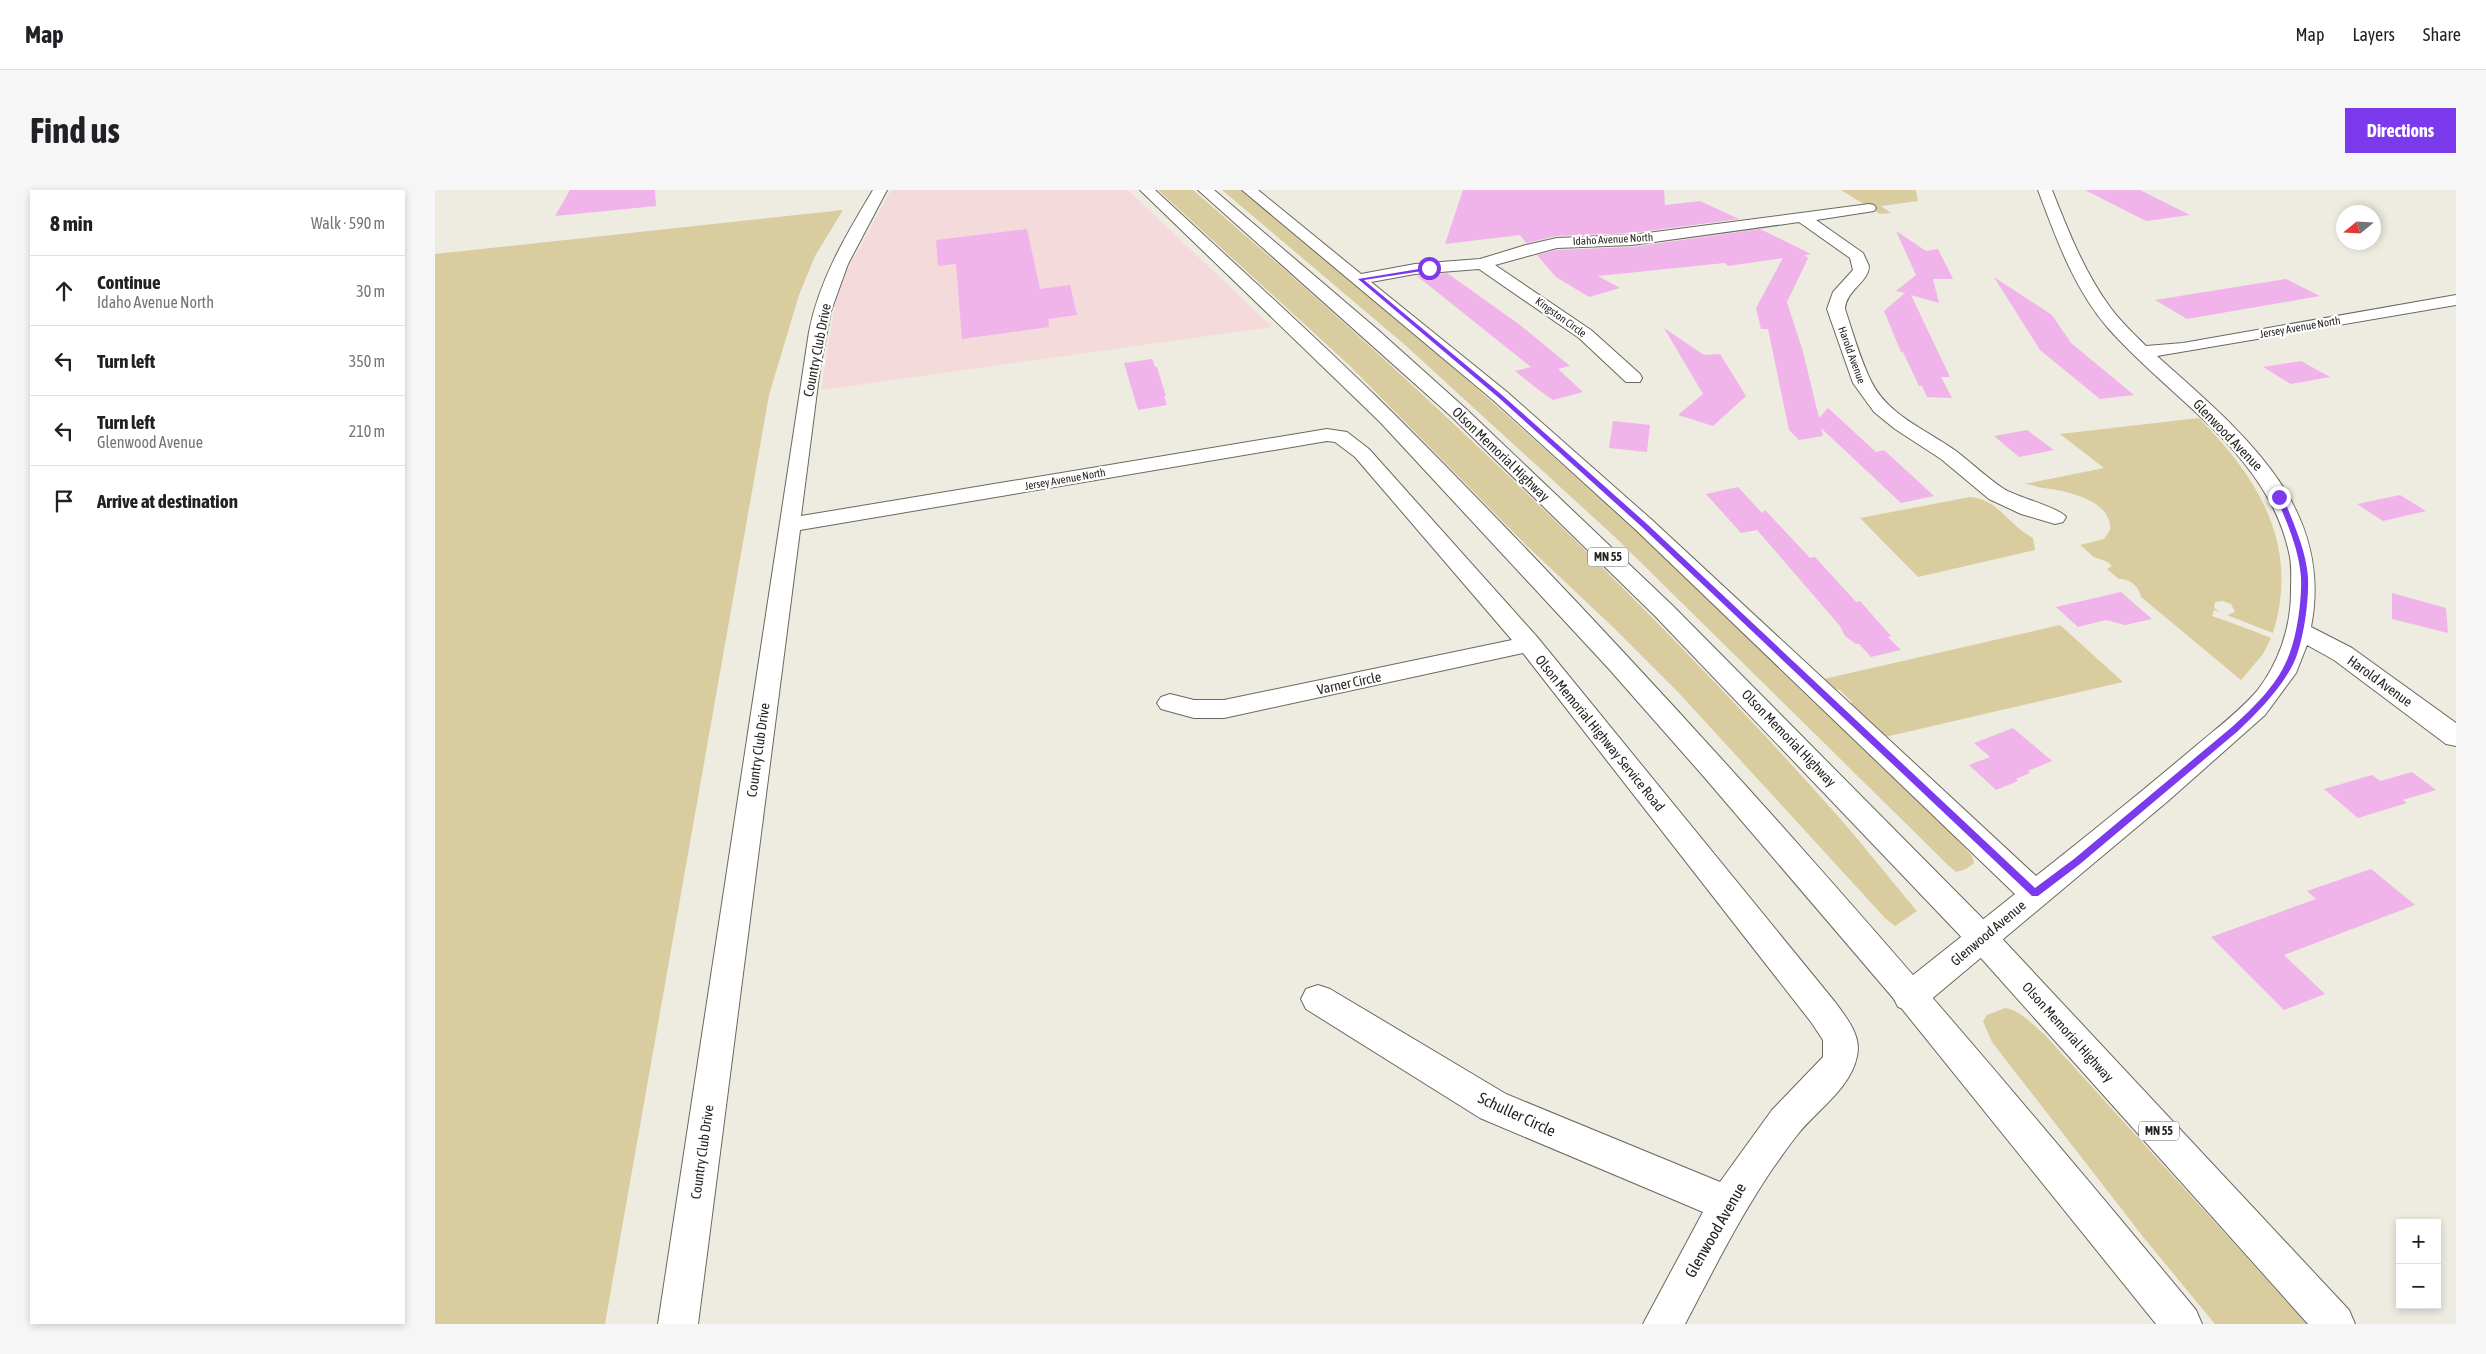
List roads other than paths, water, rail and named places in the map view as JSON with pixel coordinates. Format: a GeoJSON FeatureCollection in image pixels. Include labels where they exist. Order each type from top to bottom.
{"type":"FeatureCollection","features":[{"type":"Feature","properties":{"kind":"main road","name":"Country Club Drive"},"geometry":{"type":"LineString","coordinates":[[678,1324],[811,368],[822,312],[842,258],[880,190]]}},
{"type":"Feature","properties":{"kind":"main road"},"geometry":{"type":"LineString","coordinates":[[1147,190],[1321,353],[1434,466],[1595,638],[1756,817],[1910,997],[2182,1324]]}},
{"type":"Feature","properties":{"kind":"main road","name":"Olson Memorial Highway"},"geometry":{"type":"LineString","coordinates":[[1205,190],[1373,334],[1459,413],[1683,631],[1983,939],[2335,1324]]}},
{"type":"Feature","properties":{"kind":"main road"},"geometry":{"type":"LineString","coordinates":[[1249,190],[1501,396],[1637,519],[2035,894]]}},
{"type":"Feature","properties":{"kind":"main road","name":"Glenwood Avenue"},"geometry":{"type":"LineString","coordinates":[[1910,997],[2158,794],[2257,709],[2271,693],[2291,660],[2299,632],[2304,585],[2303,565],[2293,528],[2279,497],[2246,450],[2114,323],[2097,300],[2075,260],[2045,190]]}},
{"type":"Feature","properties":{"kind":"main road","name":"Idaho Avenue North"},"geometry":{"type":"LineString","coordinates":[[1360,279],[1415,269],[1482,264],[1531,248],[1557,243],[1632,240],[1869,208]]}},
{"type":"Feature","properties":{"kind":"main road","name":"Harold Avenue"},"geometry":{"type":"LineString","coordinates":[[1802,217],[1860,260],[1861,270],[1843,289],[1836,300],[1836,309],[1862,383],[1870,396],[1896,421],[1948,455],[1997,494],[2029,509],[2055,517]]}},
{"type":"Feature","properties":{"kind":"main road","name":"Kingston Circle"},"geometry":{"type":"LineString","coordinates":[[1482,264],[1585,334],[1633,378]]}},
{"type":"Feature","properties":{"kind":"main road","name":"Jersey Avenue North"},"geometry":{"type":"LineString","coordinates":[[2144,352],[2183,348],[2456,300]]}},
{"type":"Feature","properties":{"kind":"main road","name":"Jersey Avenue North"},"geometry":{"type":"LineString","coordinates":[[789,525],[1318,437],[1340,436]]}},
{"type":"Feature","properties":{"kind":"main road","name":"Olson Memorial Highway Service Road"},"geometry":{"type":"LineString","coordinates":[[1340,436],[1362,453],[1396,490],[1529,644],[1823,1012],[1842,1044]]}},
{"type":"Feature","properties":{"kind":"main road","name":"Harold Avenue"},"geometry":{"type":"LineString","coordinates":[[2299,632],[2343,654],[2456,737]]}},
{"type":"Feature","properties":{"kind":"main road","name":"Varner Circle"},"geometry":{"type":"LineString","coordinates":[[1170,703],[1195,709],[1224,709],[1529,644]]}},
{"type":"Feature","properties":{"kind":"main road","name":"Schuller Circle"},"geometry":{"type":"LineString","coordinates":[[1318,999],[1493,1106],[1728,1204]]}},
{"type":"Feature","properties":{"kind":"main road","name":"Glenwood Avenue"},"geometry":{"type":"LineString","coordinates":[[1663,1324],[1728,1204],[1785,1122],[1837,1066],[1842,1055],[1842,1044]]}}]}
